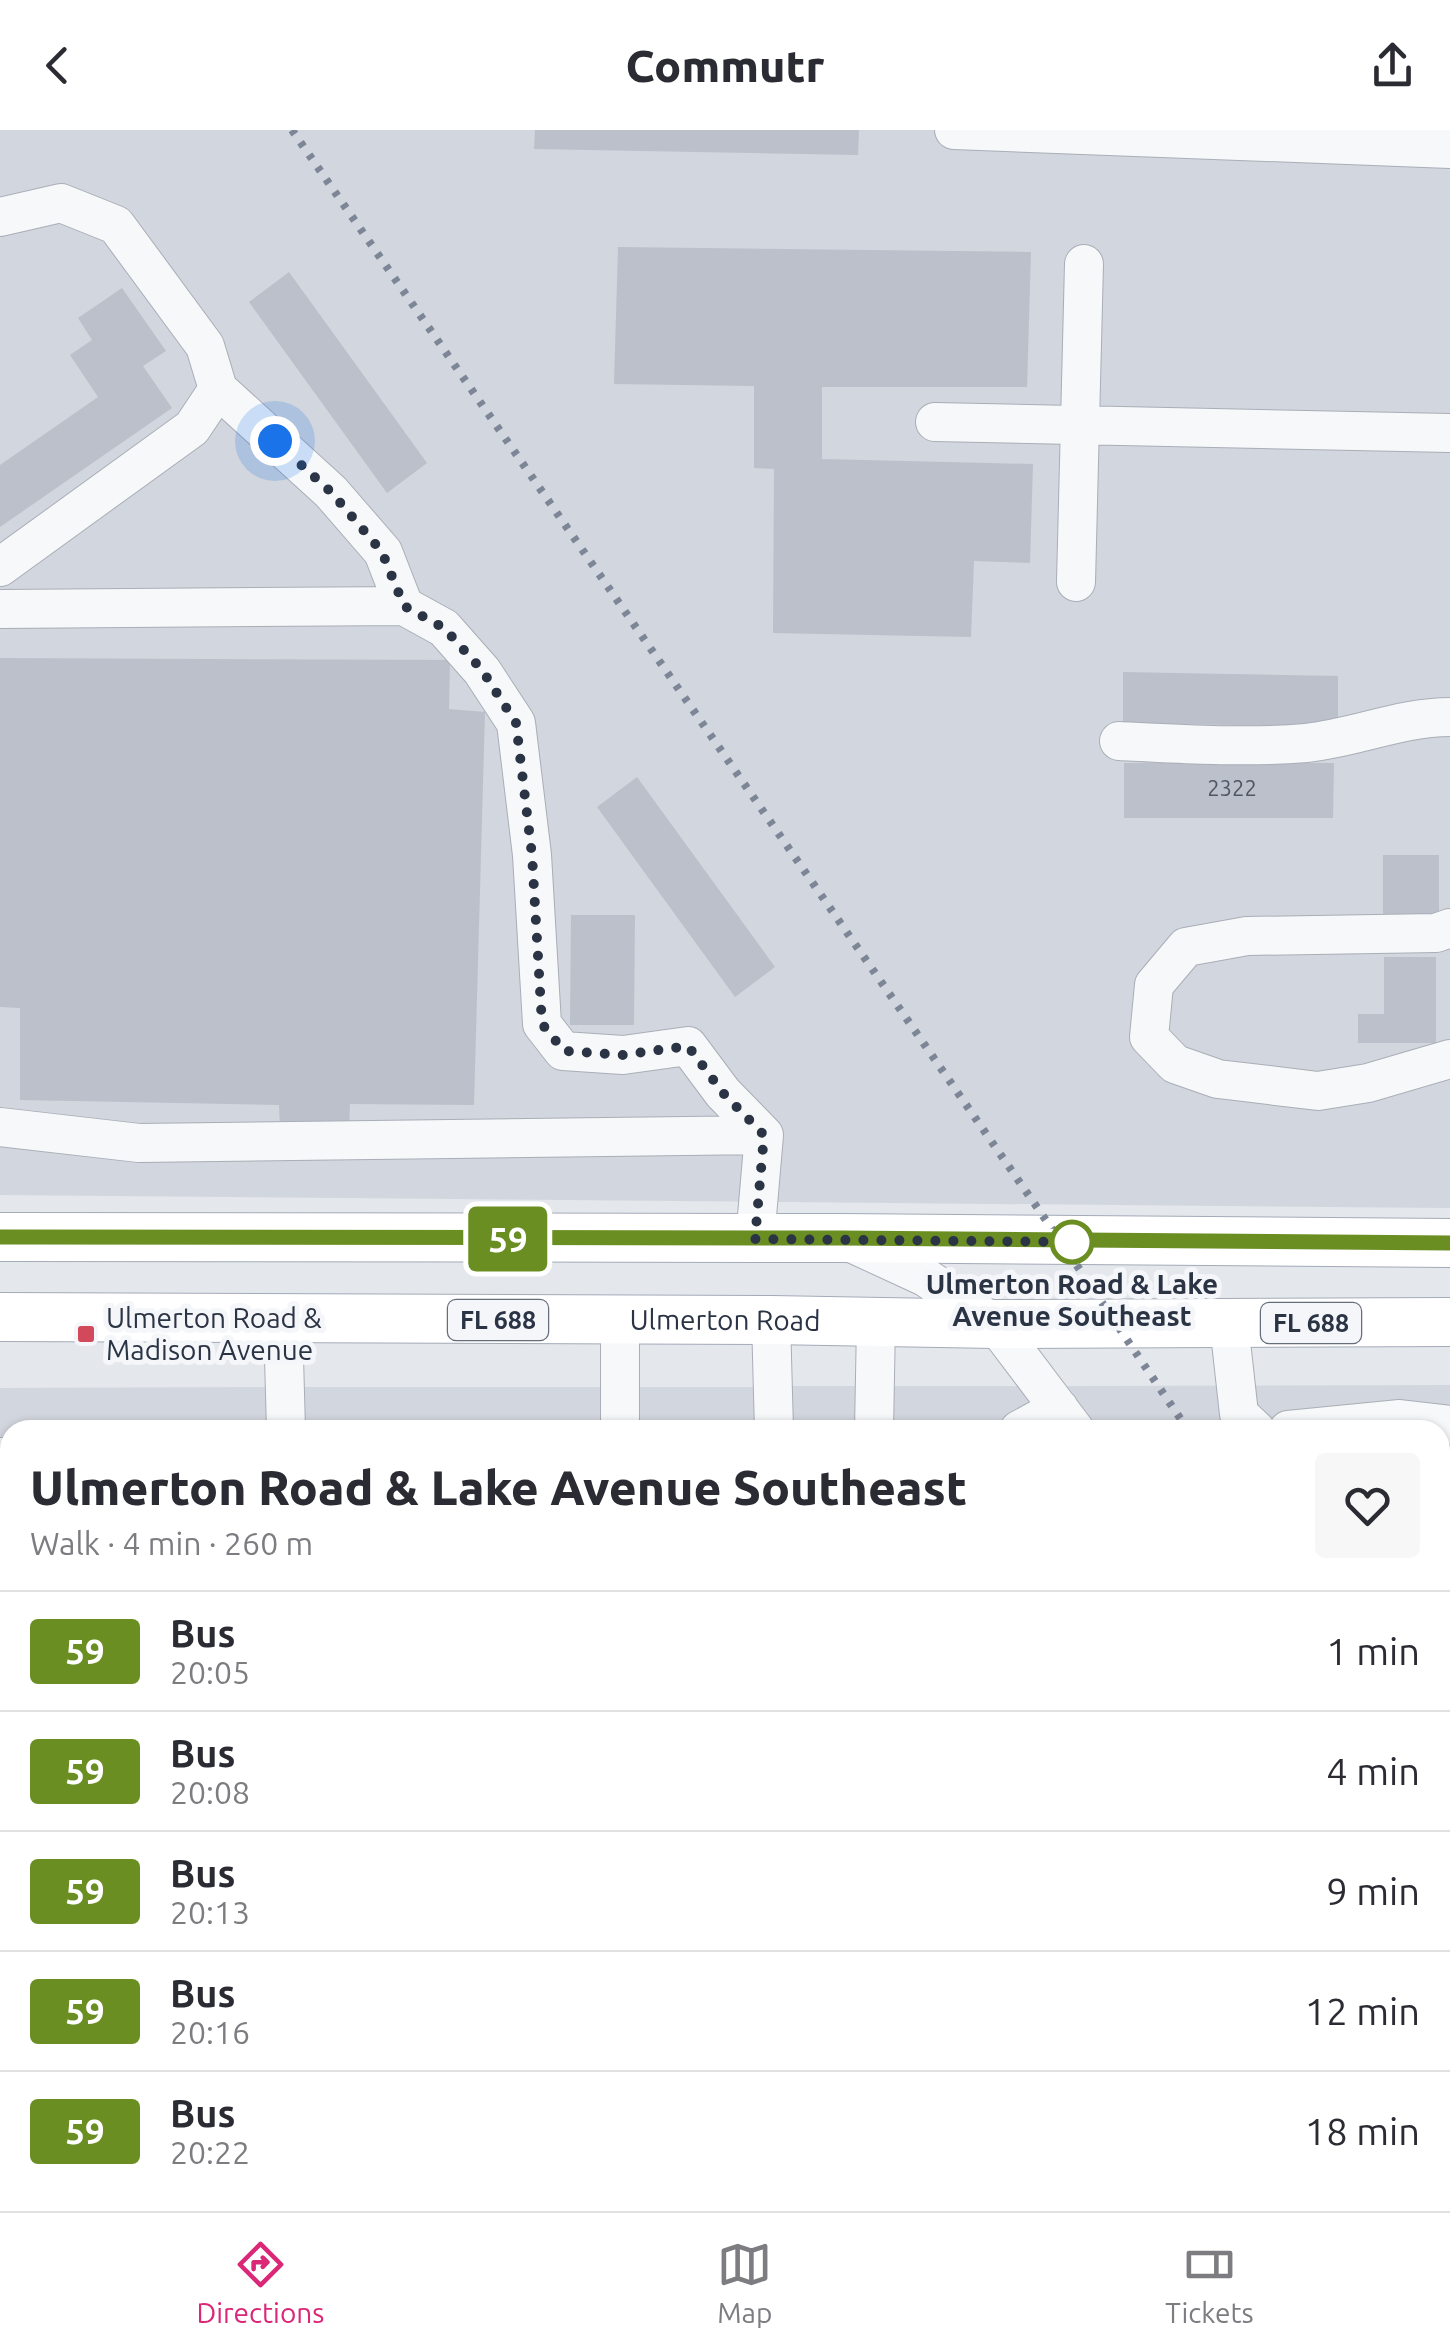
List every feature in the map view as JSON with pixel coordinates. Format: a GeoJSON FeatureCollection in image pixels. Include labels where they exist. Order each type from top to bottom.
{"type":"FeatureCollection","features":[{"type":"Feature","properties":{"kind":"main road"},"geometry":{"type":"LineString","coordinates":[[0,1237],[1450,1243]]}},
{"type":"Feature","properties":{"kind":"main road","name":"Ulmerton Road"},"geometry":{"type":"LineString","coordinates":[[0,1317],[996,1324],[1450,1322]]}},
{"type":"Feature","properties":{"kind":"street"},"geometry":{"type":"LineString","coordinates":[[954,130],[1450,149]]}},
{"type":"Feature","properties":{"kind":"street"},"geometry":{"type":"LineString","coordinates":[[0,216],[61,203],[116,225],[205,346],[218,389],[331,492],[382,552],[404,606]]}},
{"type":"Feature","properties":{"kind":"street"},"geometry":{"type":"LineString","coordinates":[[1076,582],[1084,264]]}},
{"type":"Feature","properties":{"kind":"street"},"geometry":{"type":"LineString","coordinates":[[0,567],[192,428],[218,389]]}},
{"type":"Feature","properties":{"kind":"street"},"geometry":{"type":"LineString","coordinates":[[935,422],[1450,433]]}},
{"type":"Feature","properties":{"kind":"street"},"geometry":{"type":"LineString","coordinates":[[0,609],[404,606],[444,628],[482,670],[516,723],[532,855],[542,1024],[564,1051],[623,1055],[688,1046],[723,1093],[764,1135],[755,1239]]}},
{"type":"Feature","properties":{"kind":"street"},"geometry":{"type":"LineString","coordinates":[[1120,741],[1302,743],[1420,717],[1450,716]]}},
{"type":"Feature","properties":{"kind":"street"},"geometry":{"type":"LineString","coordinates":[[1450,928],[1436,933],[1247,936],[1186,947],[1154,985],[1150,1038],[1175,1064],[1218,1079],[1318,1092],[1368,1083],[1450,1060]]}},
{"type":"Feature","properties":{"kind":"street"},"geometry":{"type":"LineString","coordinates":[[0,1127],[139,1142],[764,1135]]}},
{"type":"Feature","properties":{"kind":"street"},"geometry":{"type":"LineString","coordinates":[[840,1238],[925,1277],[996,1324],[1067,1419]]}},
{"type":"Feature","properties":{"kind":"street"},"geometry":{"type":"LineString","coordinates":[[620,1320],[620,1420]]}},
{"type":"Feature","properties":{"kind":"street"},"geometry":{"type":"LineString","coordinates":[[771,1320],[774,1420]]}},
{"type":"Feature","properties":{"kind":"street"},"geometry":{"type":"LineString","coordinates":[[283,1321],[286,1420]]}},
{"type":"Feature","properties":{"kind":"street"},"geometry":{"type":"LineString","coordinates":[[874,1420],[876,1323]]}},
{"type":"Feature","properties":{"kind":"street"},"geometry":{"type":"LineString","coordinates":[[1229,1324],[1239,1414],[1245,1420]]}},
{"type":"Feature","properties":{"kind":"shaded area"},"geometry":{"type":"Polygon","coordinates":[[[0,130],[1450,130],[1450,1208],[0,1195],[0,130]]]}},
{"type":"Feature","properties":{"kind":"shaded area"},"geometry":{"type":"Polygon","coordinates":[[[1450,1385],[1450,1420],[1092,1420],[1067,1386],[1450,1385]]]}},
{"type":"Feature","properties":{"kind":"shaded area"},"geometry":{"type":"Polygon","coordinates":[[[791,1386],[1018,1386],[1043,1420],[792,1420],[791,1386]]]}},
{"type":"Feature","properties":{"kind":"shaded area"},"geometry":{"type":"Polygon","coordinates":[[[266,1387],[267,1420],[0,1420],[0,1388],[266,1387]]]}},
{"type":"Feature","properties":{"kind":"shaded area"},"geometry":{"type":"Polygon","coordinates":[[[303,1387],[754,1387],[755,1420],[304,1420],[303,1387]]]}},
{"type":"Feature","properties":{"kind":"building"},"geometry":{"type":"Polygon","coordinates":[[[535,130],[859,130],[858,155],[534,149],[535,130]]]}},
{"type":"Feature","properties":{"kind":"building"},"geometry":{"type":"Polygon","coordinates":[[[618,247],[1031,252],[1027,387],[822,387],[822,459],[1033,464],[1030,563],[974,561],[971,637],[773,633],[774,469],[754,468],[754,386],[614,384],[618,247]]]}},
{"type":"Feature","properties":{"kind":"building"},"geometry":{"type":"Polygon","coordinates":[[[289,272],[427,463],[387,493],[249,302],[289,272]]]}},
{"type":"Feature","properties":{"kind":"building"},"geometry":{"type":"Polygon","coordinates":[[[122,288],[166,351],[143,366],[172,408],[0,527],[0,465],[98,397],[70,355],[92,340],[78,318],[122,288]]]}},
{"type":"Feature","properties":{"kind":"building"},"geometry":{"type":"Polygon","coordinates":[[[0,658],[450,660],[449,709],[485,712],[474,1105],[350,1104],[349,1132],[280,1129],[279,1105],[20,1100],[20,1008],[0,1007],[0,658]]]}},
{"type":"Feature","properties":{"kind":"building"},"geometry":{"type":"Polygon","coordinates":[[[1123,672],[1338,676],[1338,727],[1123,723],[1123,672]]]}},
{"type":"Feature","properties":{"kind":"building"},"geometry":{"type":"Polygon","coordinates":[[[1124,763],[1334,763],[1333,818],[1124,818],[1124,763]]]}},
{"type":"Feature","properties":{"kind":"building"},"geometry":{"type":"Polygon","coordinates":[[[637,777],[775,967],[735,997],[597,807],[637,777]]]}},
{"type":"Feature","properties":{"kind":"building"},"geometry":{"type":"Polygon","coordinates":[[[1383,855],[1439,855],[1439,924],[1383,924],[1383,855]]]}},
{"type":"Feature","properties":{"kind":"building"},"geometry":{"type":"Polygon","coordinates":[[[571,915],[635,915],[634,1025],[570,1025],[571,915]]]}},
{"type":"Feature","properties":{"kind":"building"},"geometry":{"type":"Polygon","coordinates":[[[1384,957],[1436,957],[1436,1043],[1358,1043],[1358,1014],[1384,1014],[1384,957]]]}},
{"type":"Feature","properties":{"kind":"railway"},"geometry":{"type":"LineString","coordinates":[[292,130],[1181,1420]]}},
{"type":"Feature","properties":{"kind":"bus line","name":"59"},"geometry":{"type":"LineString","coordinates":[[0,1237],[1450,1243]]}},
{"type":"Feature","properties":{"kind":"place","name":"Ulmerton Road & Lake Avenue Southeast"},"geometry":{"type":"Point","coordinates":[1072,1242]}},
{"type":"Feature","properties":{"kind":"place","name":"Ulmerton Road & Madison Avenue"},"geometry":{"type":"Point","coordinates":[86,1334]}},
{"type":"Feature","properties":{"kind":"route"},"geometry":{"type":"LineString","coordinates":[[275,441],[331,492],[382,552],[404,606],[444,628],[482,670],[516,723],[532,855],[542,1024],[564,1051],[623,1055],[688,1046],[723,1093],[764,1135],[755,1239],[1072,1242]]}}]}
